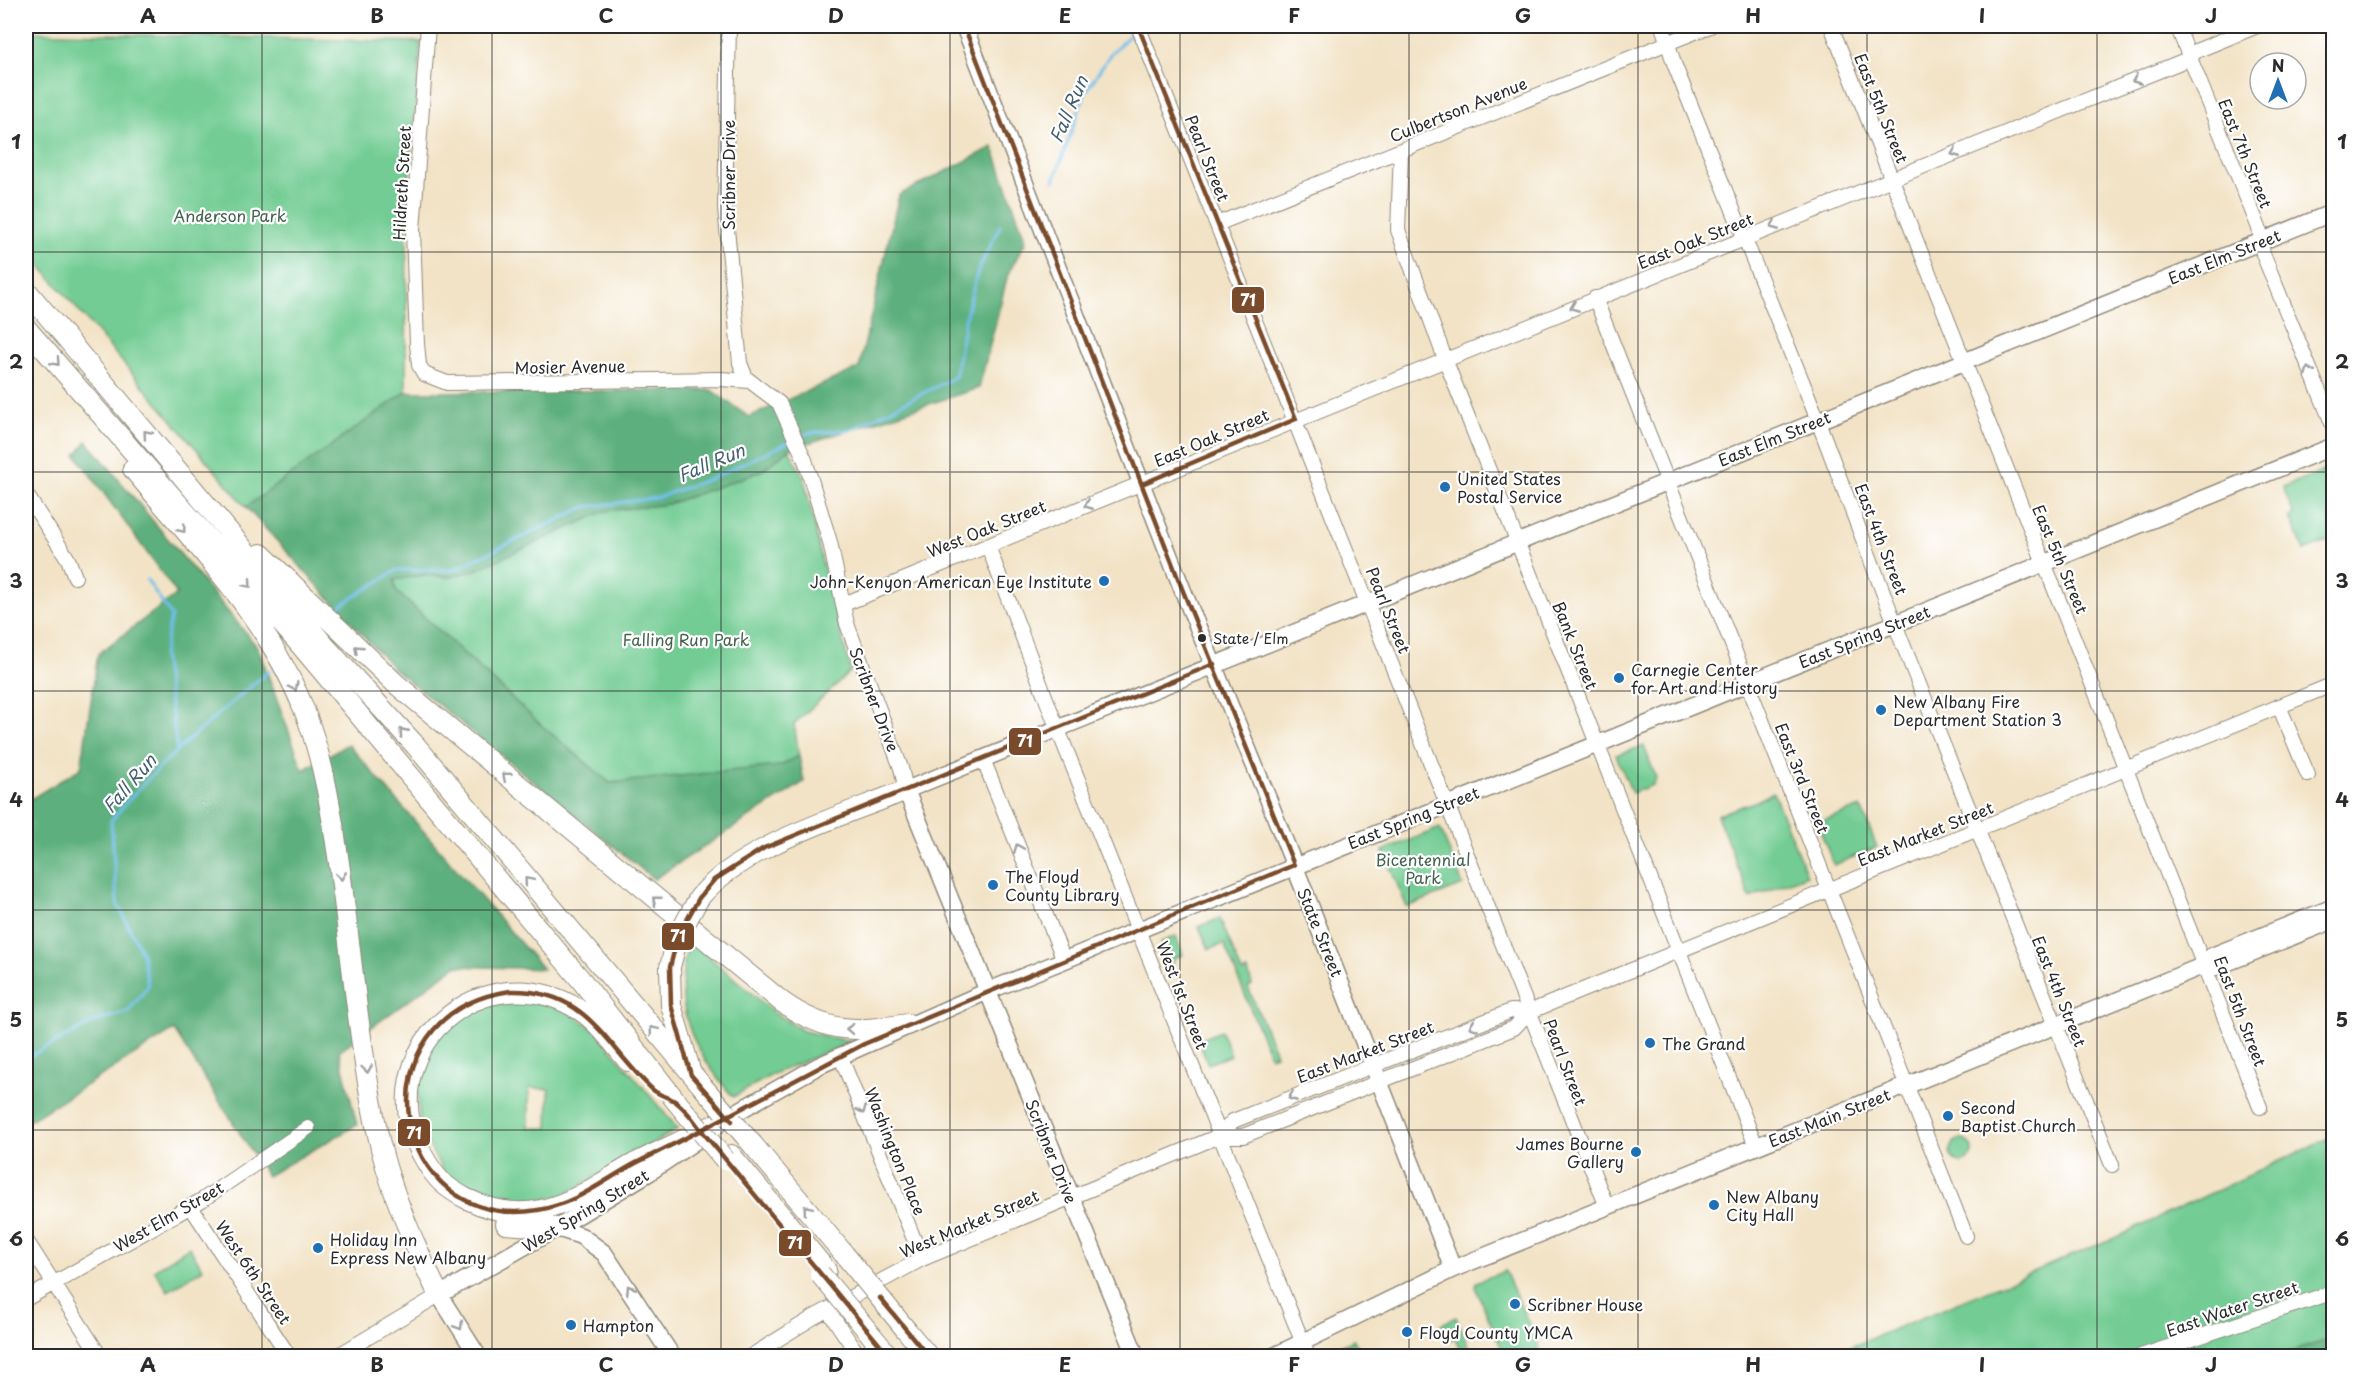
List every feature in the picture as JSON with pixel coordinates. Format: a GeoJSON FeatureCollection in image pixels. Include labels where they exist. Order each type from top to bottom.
{"type":"FeatureCollection","features":[{"type":"Feature","properties":{"kind":"highway"},"geometry":{"type":"LineString","coordinates":[[26,290],[282,595],[416,746],[928,1356]]}},
{"type":"Feature","properties":{"kind":"highway"},"geometry":{"type":"LineString","coordinates":[[26,328],[303,648],[892,1354]]}},
{"type":"Feature","properties":{"kind":"highway"},"geometry":{"type":"LineString","coordinates":[[87,396],[130,466],[261,629],[288,674],[303,706],[328,792],[378,1135],[420,1254],[439,1295]]}},
{"type":"Feature","properties":{"kind":"highway"},"geometry":{"type":"LineString","coordinates":[[184,479],[396,684],[782,1002],[816,1023],[835,1028],[870,1030],[908,1024]]}},
{"type":"Feature","properties":{"kind":"highway"},"geometry":{"type":"LineString","coordinates":[[282,595],[352,695],[679,1099]]}},
{"type":"Feature","properties":{"kind":"highway"},"geometry":{"type":"LineString","coordinates":[[697,1081],[671,1005],[670,967],[678,936],[699,898],[714,880],[765,848],[906,790]]}},
{"type":"Feature","properties":{"kind":"highway"},"geometry":{"type":"LineString","coordinates":[[557,1228],[500,1223],[468,1213],[428,1165],[414,1137],[408,1107],[412,1070],[429,1035],[454,1010],[474,999],[495,993],[517,991],[538,993],[569,1004],[597,1024],[655,1092],[679,1099]]}},
{"type":"Feature","properties":{"kind":"highway"},"geometry":{"type":"LineString","coordinates":[[446,1188],[481,1205],[500,1211],[540,1210],[559,1205],[716,1124]]}},
{"type":"Feature","properties":{"kind":"main road","name":"State Street"},"geometry":{"type":"LineString","coordinates":[[964,26],[1142,484],[1453,1269]]}},
{"type":"Feature","properties":{"kind":"main road","name":"East Elm Street"},"geometry":{"type":"LineString","coordinates":[[1214,664],[1965,361],[2262,248],[2334,212]]}},
{"type":"Feature","properties":{"kind":"main road","name":"East Spring Street"},"geometry":{"type":"LineString","coordinates":[[1294,865],[2334,446]]}},
{"type":"Feature","properties":{"kind":"main road"},"geometry":{"type":"LineString","coordinates":[[906,790],[1214,664]]}},
{"type":"Feature","properties":{"kind":"main road","name":"Scribner Drive"},"geometry":{"type":"LineString","coordinates":[[906,790],[1136,1356]]}},
{"type":"Feature","properties":{"kind":"main road","name":"West Spring Street"},"geometry":{"type":"LineString","coordinates":[[439,1295],[650,1172],[689,1146],[716,1124],[777,1087],[840,1055],[908,1024],[1294,865]]}},
{"type":"Feature","properties":{"kind":"main road","name":"East Main Street"},"geometry":{"type":"LineString","coordinates":[[1274,1356],[1305,1349],[1453,1269],[2205,965],[2212,956],[2334,907]]}},
{"type":"Feature","properties":{"kind":"main road","name":"East Main Street"},"geometry":{"type":"LineString","coordinates":[[2205,965],[2216,967],[2334,920]]}},
{"type":"Feature","properties":{"kind":"main road"},"geometry":{"type":"LineString","coordinates":[[557,1228],[581,1236],[604,1253],[672,1356]]}},
{"type":"Feature","properties":{"kind":"main road"},"geometry":{"type":"LineString","coordinates":[[439,1295],[478,1356]]}},
{"type":"Feature","properties":{"kind":"street","name":"Hildreth Street"},"geometry":{"type":"LineString","coordinates":[[417,344],[413,230],[428,26]]}},
{"type":"Feature","properties":{"kind":"street","name":"Scribner Drive"},"geometry":{"type":"LineString","coordinates":[[729,26],[725,208],[740,363],[744,375],[779,403],[805,460],[823,516],[851,636],[901,768],[906,790]]}},
{"type":"Feature","properties":{"kind":"street","name":"Pearl Street"},"geometry":{"type":"LineString","coordinates":[[1138,26],[1607,1207]]}},
{"type":"Feature","properties":{"kind":"street","name":"East 4th Street"},"geometry":{"type":"LineString","coordinates":[[1662,26],[2055,1026],[2112,1165]]}},
{"type":"Feature","properties":{"kind":"street","name":"Culbertson Avenue"},"geometry":{"type":"LineString","coordinates":[[1217,224],[1710,26]]}},
{"type":"Feature","properties":{"kind":"street","name":"East 5th Street"},"geometry":{"type":"LineString","coordinates":[[1832,26],[2260,1107]]}},
{"type":"Feature","properties":{"kind":"street","name":"East 7th Street"},"geometry":{"type":"LineString","coordinates":[[2177,26],[2259,228],[2262,248],[2334,428]]}},
{"type":"Feature","properties":{"kind":"street","name":"East Oak Street"},"geometry":{"type":"LineString","coordinates":[[1142,484],[1296,419],[2190,58],[2196,51],[2257,26]]}},
{"type":"Feature","properties":{"kind":"street","name":"Bank Street"},"geometry":{"type":"LineString","coordinates":[[1401,150],[1398,230],[1444,359],[1756,1146]]}},
{"type":"Feature","properties":{"kind":"street","name":"East 3rd Street"},"geometry":{"type":"LineString","coordinates":[[1595,298],[1966,1236]]}},
{"type":"Feature","properties":{"kind":"street","name":"Mosier Avenue"},"geometry":{"type":"LineString","coordinates":[[417,344],[419,365],[424,374],[447,383],[720,379],[750,381]]}},
{"type":"Feature","properties":{"kind":"street","name":"West Oak Street"},"geometry":{"type":"LineString","coordinates":[[843,604],[1142,484]]}},
{"type":"Feature","properties":{"kind":"street"},"geometry":{"type":"LineString","coordinates":[[26,494],[68,559],[75,577]]}},
{"type":"Feature","properties":{"kind":"street","name":"West 1st Street"},"geometry":{"type":"LineString","coordinates":[[988,546],[1305,1349]]}},
{"type":"Feature","properties":{"kind":"street","name":"East Market Street"},"geometry":{"type":"LineString","coordinates":[[1376,1073],[1515,1028],[1529,1012],[2334,684]]}},
{"type":"Feature","properties":{"kind":"street"},"geometry":{"type":"LineString","coordinates":[[2280,706],[2308,775]]}},
{"type":"Feature","properties":{"kind":"street"},"geometry":{"type":"LineString","coordinates":[[983,759],[1064,960]]}},
{"type":"Feature","properties":{"kind":"street","name":"Washington Place"},"geometry":{"type":"LineString","coordinates":[[840,1055],[922,1259]]}},
{"type":"Feature","properties":{"kind":"street","name":"West Market Street"},"geometry":{"type":"LineString","coordinates":[[751,1356],[828,1310],[922,1259],[1219,1136],[1243,1136],[1376,1073]]}},
{"type":"Feature","properties":{"kind":"street","name":"West Elm Street"},"geometry":{"type":"LineString","coordinates":[[26,1299],[52,1282],[191,1207],[308,1128]]}},
{"type":"Feature","properties":{"kind":"street","name":"West 6th Street"},"geometry":{"type":"LineString","coordinates":[[191,1207],[289,1356]]}},
{"type":"Feature","properties":{"kind":"street"},"geometry":{"type":"LineString","coordinates":[[26,1240],[100,1356]]}},
{"type":"Feature","properties":{"kind":"street","name":"East Water Street"},"geometry":{"type":"LineString","coordinates":[[2141,1356],[2334,1292]]}},
{"type":"Feature","properties":{"kind":"street","name":"West Spring Street"},"geometry":{"type":"LineString","coordinates":[[337,1356],[439,1295]]}},
{"type":"Feature","properties":{"kind":"street"},"geometry":{"type":"LineString","coordinates":[[828,1310],[859,1356]]}},
{"type":"Feature","properties":{"kind":"green space","name":"Anderson Park"},"geometry":{"type":"Polygon","coordinates":[[[26,32],[421,42],[407,200],[406,392],[246,507],[26,249],[26,32]]]}},
{"type":"Feature","properties":{"kind":"green space"},"geometry":{"type":"Polygon","coordinates":[[[993,147],[1026,241],[1008,274],[979,388],[790,449],[761,471],[668,504],[605,511],[473,571],[449,577],[424,575],[394,580],[396,591],[542,726],[610,783],[780,766],[799,756],[804,782],[654,879],[393,668],[246,507],[406,392],[711,390],[749,417],[859,368],[899,195],[993,147]]]}},
{"type":"Feature","properties":{"kind":"green space"},"geometry":{"type":"Polygon","coordinates":[[[87,441],[258,648],[303,770],[348,744],[543,969],[456,966],[339,1051],[357,1125],[267,1176],[174,1030],[26,1123],[26,802],[81,768],[98,654],[177,594],[76,455],[87,441]]]}},
{"type":"Feature","properties":{"kind":"green space","name":"Falling Run Park"},"geometry":{"type":"Polygon","coordinates":[[[789,449],[804,478],[824,570],[851,671],[794,724],[799,756],[781,766],[610,783],[542,726],[396,591],[394,580],[424,575],[449,577],[473,571],[605,511],[668,504],[761,471],[789,449]]]}},
{"type":"Feature","properties":{"kind":"green space"},"geometry":{"type":"Polygon","coordinates":[[[2323,471],[2333,498],[2333,539],[2304,551],[2290,517],[2294,515],[2283,487],[2323,471]]]}},
{"type":"Feature","properties":{"kind":"green space"},"geometry":{"type":"Polygon","coordinates":[[[1644,746],[1656,778],[1653,785],[1632,793],[1616,755],[1644,746]]]}},
{"type":"Feature","properties":{"kind":"green space"},"geometry":{"type":"Polygon","coordinates":[[[1773,792],[1807,875],[1750,898],[1717,815],[1757,801],[1773,792]]]}},
{"type":"Feature","properties":{"kind":"green space"},"geometry":{"type":"Polygon","coordinates":[[[1861,807],[1877,847],[1834,865],[1817,823],[1861,807]]]}},
{"type":"Feature","properties":{"kind":"green space","name":"Bicentennial Park"},"geometry":{"type":"Polygon","coordinates":[[[1440,828],[1463,885],[1407,907],[1383,851],[1440,828]]]}},
{"type":"Feature","properties":{"kind":"green space"},"geometry":{"type":"Polygon","coordinates":[[[1220,918],[1242,973],[1248,971],[1252,985],[1248,987],[1276,1054],[1270,1056],[1224,944],[1209,949],[1199,927],[1220,918]]]}},
{"type":"Feature","properties":{"kind":"green space"},"geometry":{"type":"Polygon","coordinates":[[[1176,936],[1183,955],[1174,958],[1173,964],[1169,965],[1160,943],[1176,936]]]}},
{"type":"Feature","properties":{"kind":"green space"},"geometry":{"type":"Polygon","coordinates":[[[689,940],[776,1014],[803,1031],[852,1042],[775,1073],[733,1097],[705,1060],[688,1025],[682,986],[689,940]]]}},
{"type":"Feature","properties":{"kind":"green space"},"geometry":{"type":"Polygon","coordinates":[[[527,999],[564,1008],[595,1030],[678,1129],[564,1195],[522,1205],[499,1203],[460,1186],[443,1171],[420,1130],[417,1085],[433,1043],[465,1012],[485,1002],[527,999]],[[529,1088],[529,1128],[548,1128],[549,1089],[529,1088]]]}},
{"type":"Feature","properties":{"kind":"green space"},"geometry":{"type":"Polygon","coordinates":[[[1221,1031],[1231,1055],[1208,1064],[1198,1040],[1221,1031]]]}},
{"type":"Feature","properties":{"kind":"green space"},"geometry":{"type":"Polygon","coordinates":[[[2333,1136],[2333,1356],[1829,1356],[2124,1234],[2333,1136]]]}},
{"type":"Feature","properties":{"kind":"green space"},"geometry":{"type":"Polygon","coordinates":[[[1961,1140],[1969,1143],[1972,1151],[1969,1159],[1961,1162],[1953,1159],[1950,1151],[1953,1143],[1961,1140]]]}},
{"type":"Feature","properties":{"kind":"green space"},"geometry":{"type":"Polygon","coordinates":[[[189,1247],[203,1269],[168,1291],[154,1270],[189,1247]]]}},
{"type":"Feature","properties":{"kind":"green space"},"geometry":{"type":"Polygon","coordinates":[[[1505,1271],[1540,1349],[1523,1356],[1505,1356],[1475,1287],[1476,1282],[1505,1271]]]}},
{"type":"Feature","properties":{"kind":"green space"},"geometry":{"type":"Polygon","coordinates":[[[1456,1317],[1468,1345],[1459,1348],[1455,1339],[1448,1341],[1441,1324],[1456,1317]]]}},
{"type":"Feature","properties":{"kind":"green space"},"geometry":{"type":"Polygon","coordinates":[[[2333,1338],[2333,1356],[2278,1356],[2333,1338]]]}},
{"type":"Feature","properties":{"kind":"green space"},"geometry":{"type":"Polygon","coordinates":[[[1354,1340],[1362,1354],[1325,1356],[1326,1353],[1354,1340]]]}},
{"type":"Feature","properties":{"kind":"waterway","name":"Fall Run"},"geometry":{"type":"LineString","coordinates":[[1054,181],[1085,93],[1111,53],[1134,31]]}},
{"type":"Feature","properties":{"kind":"waterway","name":"Fall Run"},"geometry":{"type":"LineString","coordinates":[[800,437],[808,433],[850,430],[955,377],[966,315],[978,271],[1000,226]]}},
{"type":"Feature","properties":{"kind":"waterway","name":"Fall Run"},"geometry":{"type":"LineString","coordinates":[[332,611],[397,570],[453,570],[585,507],[656,498],[710,479],[791,441]]}},
{"type":"Feature","properties":{"kind":"waterway"},"geometry":{"type":"LineString","coordinates":[[147,580],[171,616],[163,656],[177,749]]}},
{"type":"Feature","properties":{"kind":"waterway","name":"Fall Run"},"geometry":{"type":"LineString","coordinates":[[26,1058],[96,1021],[128,1012],[148,986],[142,953],[117,903],[111,821],[166,761],[269,671]]}},
{"type":"Feature","properties":{"kind":"transit line","name":"71"},"geometry":{"type":"LineString","coordinates":[[701,1130],[864,1044],[1294,865],[1183,591],[964,26]]}},
{"type":"Feature","properties":{"kind":"transit line","name":"71"},"geometry":{"type":"LineString","coordinates":[[1138,26],[1296,419],[1142,484]]}},
{"type":"Feature","properties":{"kind":"transit line","name":"71"},"geometry":{"type":"LineString","coordinates":[[732,1121],[691,1075],[671,1005],[670,967],[678,936],[699,898],[714,880],[764,848],[1214,664]]}},
{"type":"Feature","properties":{"kind":"transit line","name":"71"},"geometry":{"type":"LineString","coordinates":[[510,991],[537,993],[558,999],[577,1009],[592,1022],[652,1089],[681,1106],[701,1130],[636,1163],[589,1191],[552,1207],[538,1210],[488,1208],[449,1189],[422,1157],[409,1118],[411,1077],[427,1038],[460,1008],[510,991]]}},
{"type":"Feature","properties":{"kind":"transit line","name":"71"},"geometry":{"type":"LineString","coordinates":[[701,1130],[889,1356]]}},
{"type":"Feature","properties":{"kind":"transit line","name":"71"},"geometry":{"type":"LineString","coordinates":[[880,1298],[928,1356]]}},
{"type":"Feature","properties":{"kind":"place","name":"United States Postal Service"},"geometry":{"type":"Point","coordinates":[1445,487]}},
{"type":"Feature","properties":{"kind":"place","name":"John-Kenyon American Eye Institute"},"geometry":{"type":"Point","coordinates":[1104,581]}},
{"type":"Feature","properties":{"kind":"place","name":"State / Elm"},"geometry":{"type":"Point","coordinates":[1202,638]}},
{"type":"Feature","properties":{"kind":"place","name":"Carnegie Center for Art and History"},"geometry":{"type":"Point","coordinates":[1619,678]}},
{"type":"Feature","properties":{"kind":"place","name":"New Albany Fire Department Station 3"},"geometry":{"type":"Point","coordinates":[1881,710]}},
{"type":"Feature","properties":{"kind":"place","name":"The Floyd County Library"},"geometry":{"type":"Point","coordinates":[993,885]}},
{"type":"Feature","properties":{"kind":"place","name":"The Grand"},"geometry":{"type":"Point","coordinates":[1650,1043]}},
{"type":"Feature","properties":{"kind":"place","name":"Second Baptist Church"},"geometry":{"type":"Point","coordinates":[1948,1116]}},
{"type":"Feature","properties":{"kind":"place","name":"James Bourne Gallery"},"geometry":{"type":"Point","coordinates":[1636,1152]}},
{"type":"Feature","properties":{"kind":"place","name":"New Albany City Hall"},"geometry":{"type":"Point","coordinates":[1714,1205]}},
{"type":"Feature","properties":{"kind":"place","name":"Holiday Inn Express New Albany"},"geometry":{"type":"Point","coordinates":[318,1248]}},
{"type":"Feature","properties":{"kind":"place","name":"Scribner House"},"geometry":{"type":"Point","coordinates":[1515,1304]}},
{"type":"Feature","properties":{"kind":"place","name":"Hampton"},"geometry":{"type":"Point","coordinates":[571,1325]}},
{"type":"Feature","properties":{"kind":"place","name":"Floyd County YMCA"},"geometry":{"type":"Point","coordinates":[1407,1332]}}]}
